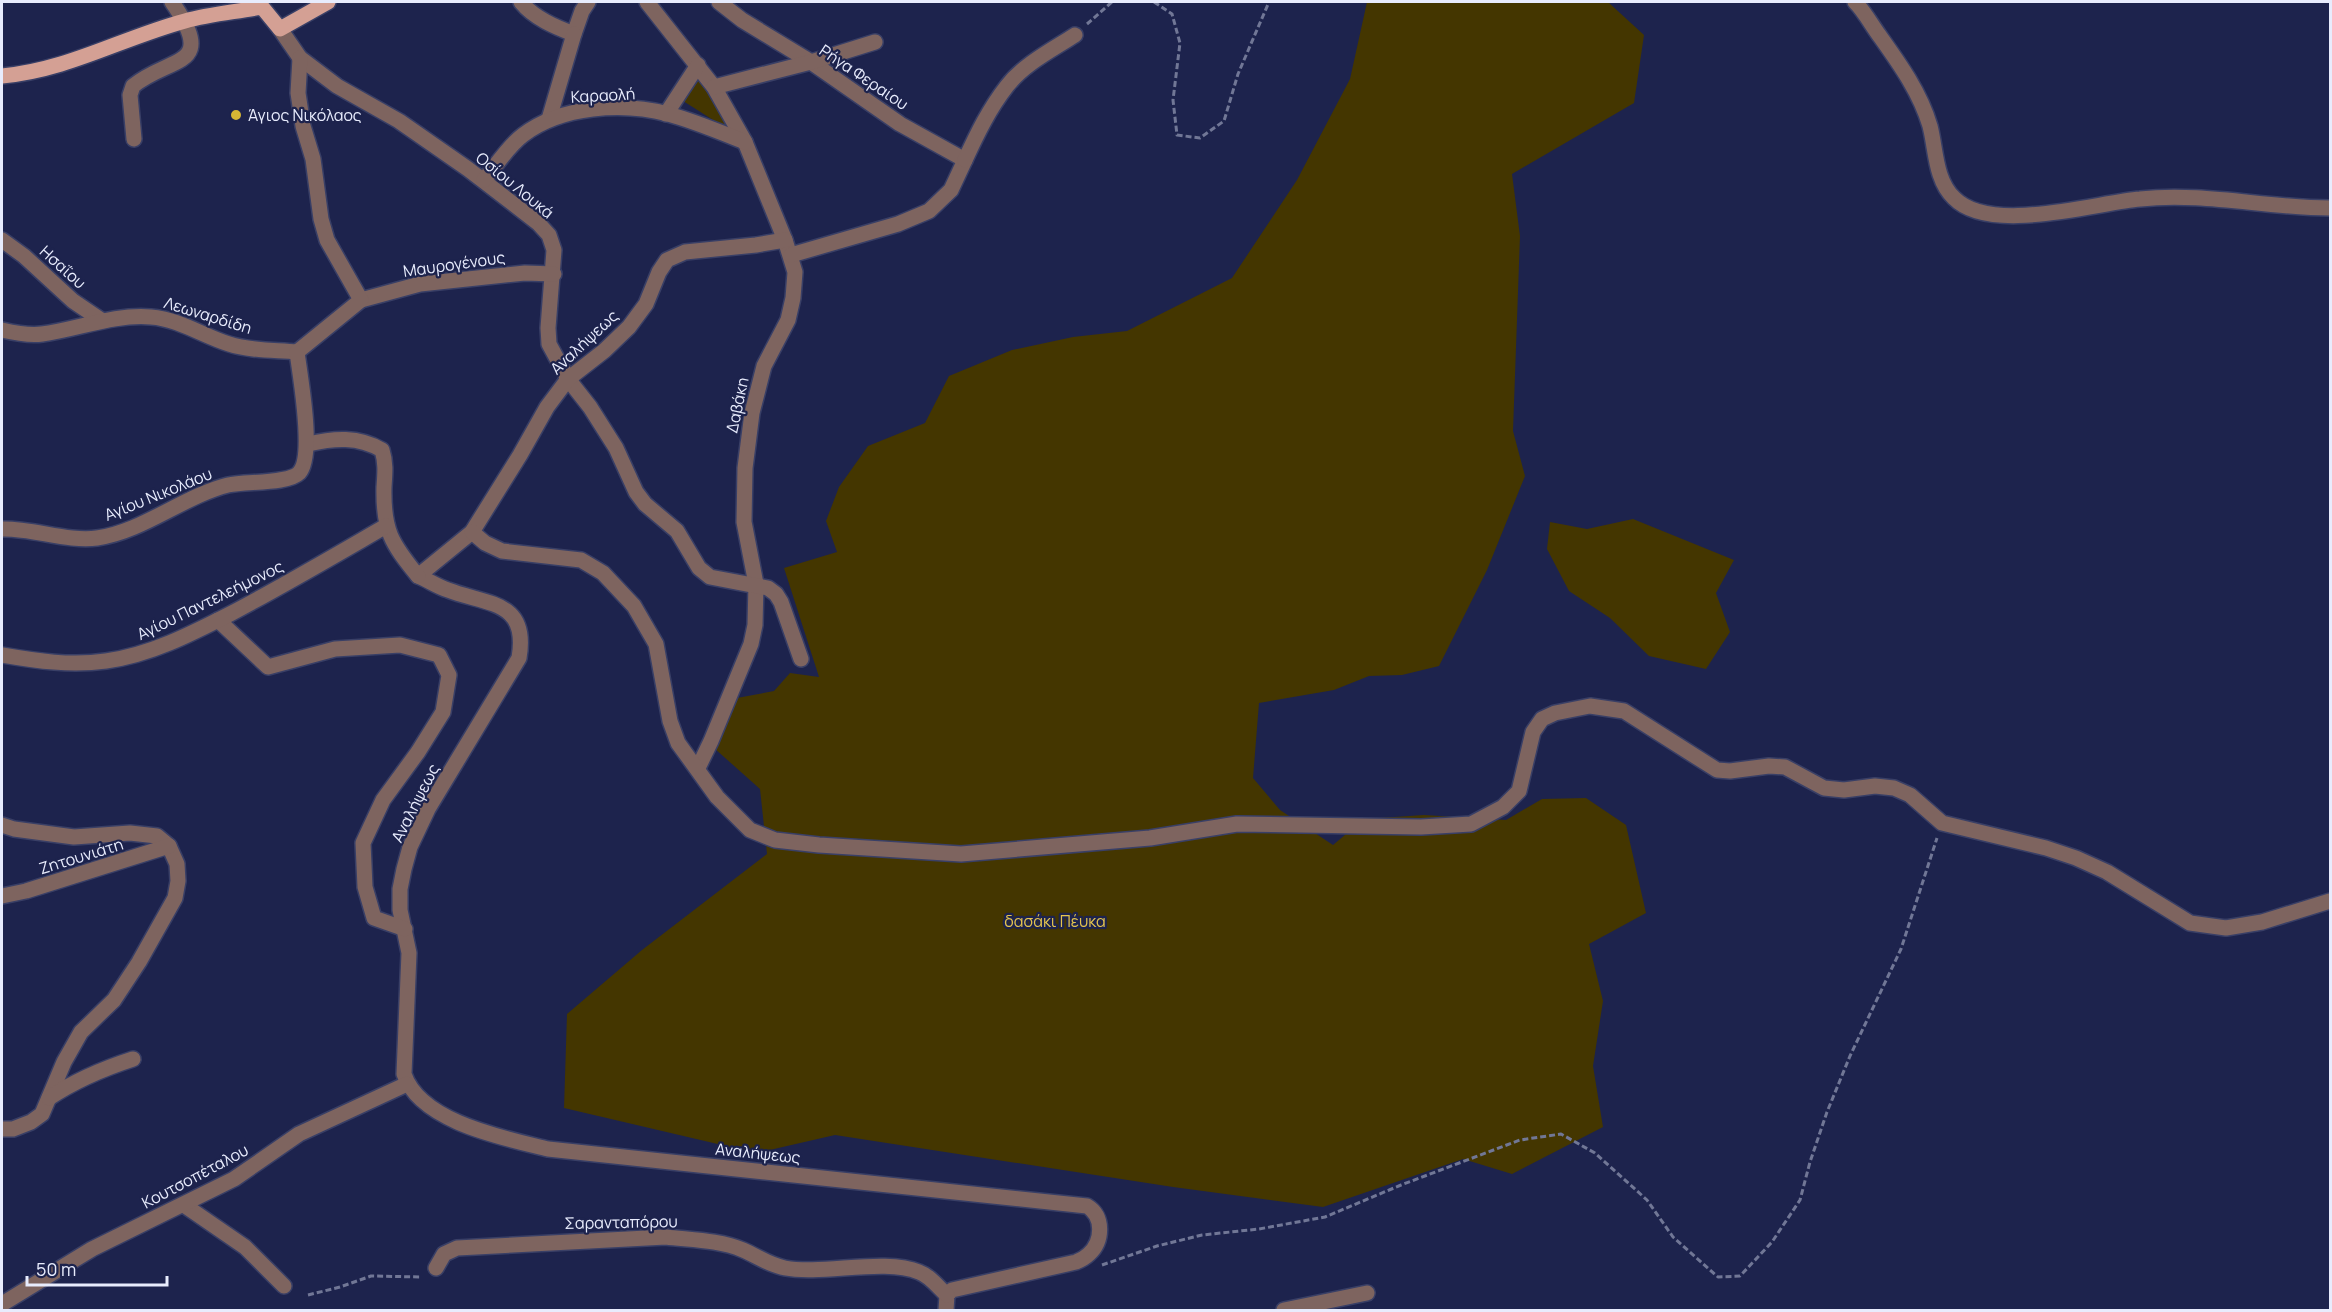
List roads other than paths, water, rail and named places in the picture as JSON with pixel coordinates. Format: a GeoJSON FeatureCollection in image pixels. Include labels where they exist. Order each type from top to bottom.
{"type":"FeatureCollection","features":[{"type":"Feature","properties":{"kind":"main road"},"geometry":{"type":"LineString","coordinates":[[2,76],[23,74],[68,63],[185,20],[260,4],[280,29],[328,2]]}},
{"type":"Feature","properties":{"kind":"street"},"geometry":{"type":"LineString","coordinates":[[134,139],[130,95],[133,86],[186,57],[191,43],[185,20],[172,2]]}},
{"type":"Feature","properties":{"kind":"street"},"geometry":{"type":"LineString","coordinates":[[521,2],[551,25],[574,34]]}},
{"type":"Feature","properties":{"kind":"street"},"geometry":{"type":"LineString","coordinates":[[549,119],[574,34],[582,11],[588,2]]}},
{"type":"Feature","properties":{"kind":"street"},"geometry":{"type":"LineString","coordinates":[[647,2],[714,87],[745,142],[785,240]]}},
{"type":"Feature","properties":{"kind":"street","name":"Ρήγα Φεραίου"},"geometry":{"type":"LineString","coordinates":[[719,2],[742,20],[811,63],[900,124],[965,160]]}},
{"type":"Feature","properties":{"kind":"street"},"geometry":{"type":"LineString","coordinates":[[1855,2],[1907,75],[1929,125],[1940,175],[1953,198],[1973,212],[2015,215],[2071,212],[2140,199],[2191,198],[2331,208]]}},
{"type":"Feature","properties":{"kind":"street","name":"Οσίου Λουκά"},"geometry":{"type":"LineString","coordinates":[[280,29],[300,58],[337,86],[399,121],[484,180],[538,223],[549,235],[554,250],[554,274],[548,328],[549,344],[568,379],[590,407],[616,448],[636,492],[645,504],[677,531],[699,568],[710,577],[756,584]]}},
{"type":"Feature","properties":{"kind":"street"},"geometry":{"type":"LineString","coordinates":[[791,255],[848,240],[929,211],[951,190],[981,125],[1008,85],[1033,62],[1075,35]]}},
{"type":"Feature","properties":{"kind":"street"},"geometry":{"type":"LineString","coordinates":[[714,87],[811,63],[875,42]]}},
{"type":"Feature","properties":{"kind":"street"},"geometry":{"type":"LineString","coordinates":[[297,352],[361,300],[327,240],[321,219],[313,159],[303,126],[298,93],[300,58]]}},
{"type":"Feature","properties":{"kind":"street"},"geometry":{"type":"LineString","coordinates":[[666,114],[698,65]]}},
{"type":"Feature","properties":{"kind":"street","name":"Καραολή"},"geometry":{"type":"LineString","coordinates":[[484,180],[521,136],[549,119],[582,111],[626,109],[666,114],[745,142]]}},
{"type":"Feature","properties":{"kind":"street","name":"Ησαΐου"},"geometry":{"type":"LineString","coordinates":[[2,240],[24,256],[73,301],[101,320]]}},
{"type":"Feature","properties":{"kind":"street","name":"Δαβάκη"},"geometry":{"type":"LineString","coordinates":[[698,768],[751,644],[755,625],[756,584],[744,522],[745,468],[752,413],[764,366],[788,320],[793,298],[795,272],[785,240]]}},
{"type":"Feature","properties":{"kind":"street","name":"Αναλήψεως"},"geometry":{"type":"LineString","coordinates":[[785,240],[685,252],[667,260],[659,272],[646,304],[629,327],[604,351],[568,379],[547,407],[472,532],[418,576],[448,591],[484,600],[510,612],[517,625],[521,644],[519,658],[428,809],[410,847],[400,889],[400,910],[409,953],[404,1074],[407,1084],[418,1098],[468,1126],[548,1149],[1087,1206],[1098,1216],[1100,1224],[1098,1236],[1091,1253],[1076,1262],[952,1290],[946,1303]]}},
{"type":"Feature","properties":{"kind":"street","name":"Μαυρογένους"},"geometry":{"type":"LineString","coordinates":[[361,300],[420,284],[525,273],[554,274]]}},
{"type":"Feature","properties":{"kind":"street","name":"Λεωναρδίδη"},"geometry":{"type":"LineString","coordinates":[[2,330],[22,335],[41,334],[101,320],[150,316],[167,319],[229,344],[297,352]]}},
{"type":"Feature","properties":{"kind":"street","name":"Αγίου Νικολάου"},"geometry":{"type":"LineString","coordinates":[[2,529],[97,538],[124,530],[227,485],[288,479],[299,473],[306,461],[308,444],[297,352]]}},
{"type":"Feature","properties":{"kind":"street"},"geometry":{"type":"LineString","coordinates":[[308,444],[331,439],[357,440],[370,443],[382,450],[386,462],[386,526],[399,553],[418,576]]}},
{"type":"Feature","properties":{"kind":"street","name":"Αγίου Παντελεήμονος"},"geometry":{"type":"LineString","coordinates":[[2,655],[62,664],[105,661],[141,654],[218,620],[298,578],[386,526]]}},
{"type":"Feature","properties":{"kind":"street"},"geometry":{"type":"LineString","coordinates":[[472,532],[485,543],[502,551],[581,560],[603,573],[634,606],[656,644],[670,721],[678,743],[717,797],[750,830],[775,840],[961,854],[1150,838],[1238,824],[1421,827],[1471,824],[1503,807],[1519,791],[1533,732],[1542,719],[1554,713],[1590,706],[1624,711],[1717,770],[1785,767],[1824,788],[1844,790],[1875,786],[1894,788],[1910,795],[1942,823],[2046,848],[2076,858],[2106,872],[2190,923],[2226,928],[2262,922],[2331,901]]}},
{"type":"Feature","properties":{"kind":"street"},"geometry":{"type":"LineString","coordinates":[[756,584],[768,588],[781,602],[801,659]]}},
{"type":"Feature","properties":{"kind":"street"},"geometry":{"type":"LineString","coordinates":[[218,620],[268,667],[335,649],[400,645],[439,655],[449,675],[443,712],[418,752],[383,800],[363,843],[365,887],[374,918],[405,929]]}},
{"type":"Feature","properties":{"kind":"street"},"geometry":{"type":"LineString","coordinates":[[2,825],[14,829],[74,837],[146,834],[157,836],[169,846],[177,864],[178,882],[175,898],[139,962],[114,1000],[81,1032],[64,1062],[42,1114],[31,1122],[2,1129]]}},
{"type":"Feature","properties":{"kind":"street","name":"Ζητουνιάτη"},"geometry":{"type":"LineString","coordinates":[[2,896],[26,891],[169,846]]}},
{"type":"Feature","properties":{"kind":"street"},"geometry":{"type":"LineString","coordinates":[[48,1098],[73,1082],[133,1059]]}},
{"type":"Feature","properties":{"kind":"street","name":"Κουτσοπέταλου"},"geometry":{"type":"LineString","coordinates":[[2,1304],[92,1249],[234,1179],[299,1134],[407,1084]]}},
{"type":"Feature","properties":{"kind":"street"},"geometry":{"type":"LineString","coordinates":[[184,1205],[245,1247],[284,1286]]}},
{"type":"Feature","properties":{"kind":"street","name":"Σαρανταπόρου"},"geometry":{"type":"LineString","coordinates":[[436,1268],[444,1254],[457,1248],[666,1237],[698,1240],[742,1250],[763,1261],[785,1268],[891,1267],[918,1272],[933,1281],[946,1303]]}},
{"type":"Feature","properties":{"kind":"street"},"geometry":{"type":"LineString","coordinates":[[1284,1311],[1367,1293]]}},
{"type":"Feature","properties":{"kind":"place","name":"Άγιος Νικόλαος"},"geometry":{"type":"Point","coordinates":[236,115]}},
{"type":"Feature","properties":{"kind":"park label","name":"δασάκι Πέυκα"},"geometry":{"type":"Point","coordinates":[1055,921]}}]}
